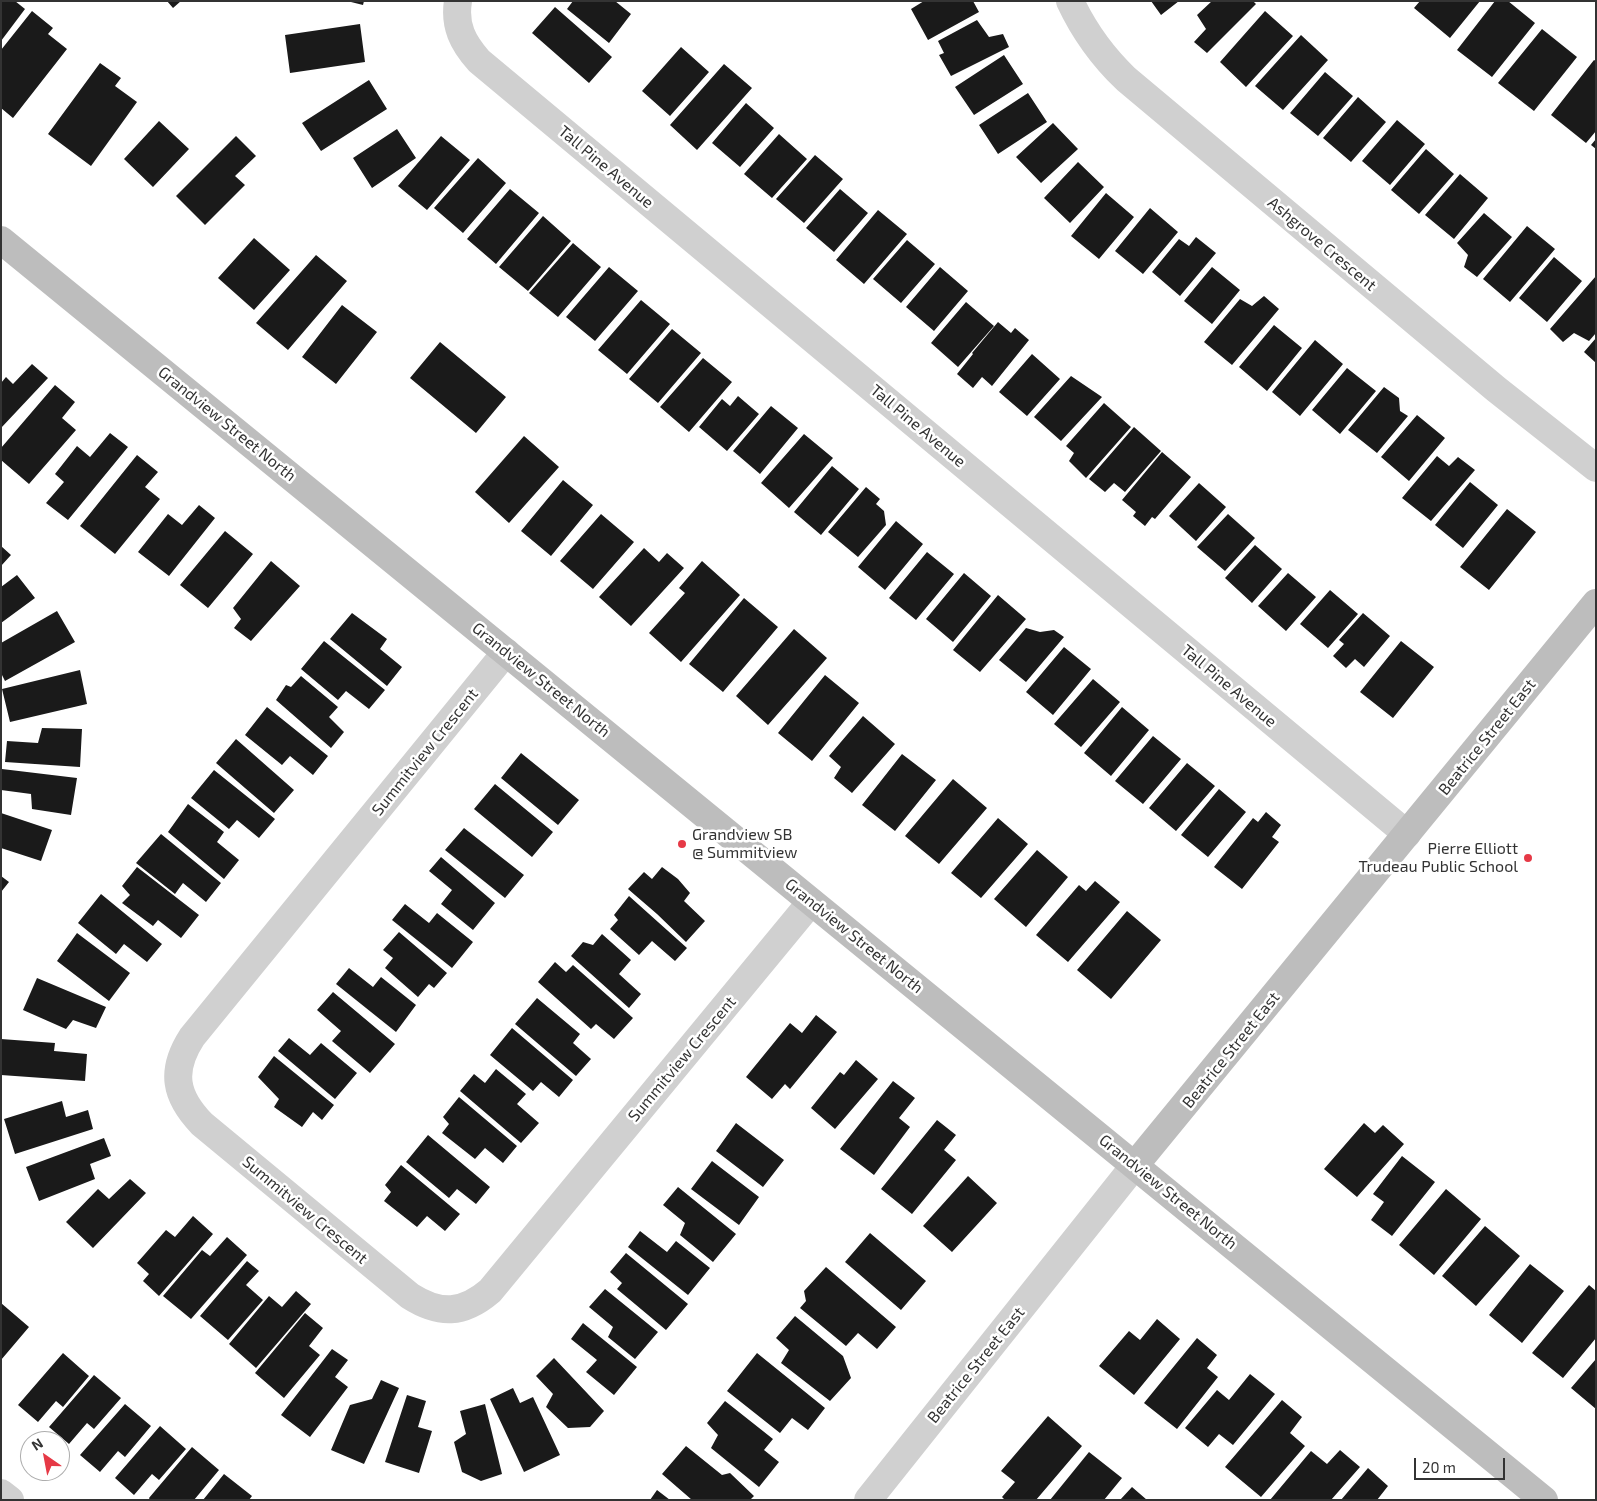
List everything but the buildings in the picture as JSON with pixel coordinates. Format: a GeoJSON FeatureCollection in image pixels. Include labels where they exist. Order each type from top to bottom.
{"type":"FeatureCollection","features":[{"type":"Feature","properties":{"kind":"street","name":"Tall Pine Avenue"},"geometry":{"type":"LineString","coordinates":[[458,1],[456,11],[458,30],[463,41],[479,61],[1407,834]]}},
{"type":"Feature","properties":{"kind":"street","name":"Ashgrove Crescent"},"geometry":{"type":"LineString","coordinates":[[1070,1],[1102,55],[1126,80],[1489,383],[1596,468]]}},
{"type":"Feature","properties":{"kind":"street","name":"Grandview Street North"},"geometry":{"type":"LineString","coordinates":[[1,240],[1544,1500]]}},
{"type":"Feature","properties":{"kind":"street","name":"Beatrice Street East"},"geometry":{"type":"LineString","coordinates":[[877,1497],[1135,1165],[1596,603]]}},
{"type":"Feature","properties":{"kind":"street","name":"Summitview Crescent"},"geometry":{"type":"LineString","coordinates":[[506,652],[192,1037],[181,1057],[178,1070],[178,1083],[183,1099],[193,1115],[202,1124],[395,1284],[423,1304],[446,1310],[469,1305],[490,1291],[811,902]]}},
{"type":"Feature","properties":{"kind":"street"},"geometry":{"type":"LineString","coordinates":[[1,1493],[10,1500]]}},
{"type":"Feature","properties":{"kind":"place","name":"Grandview SB @ Summitview"},"geometry":{"type":"Point","coordinates":[682,844]}},
{"type":"Feature","properties":{"kind":"place","name":"Pierre Elliott Trudeau Public School"},"geometry":{"type":"Point","coordinates":[1528,858]}}]}
